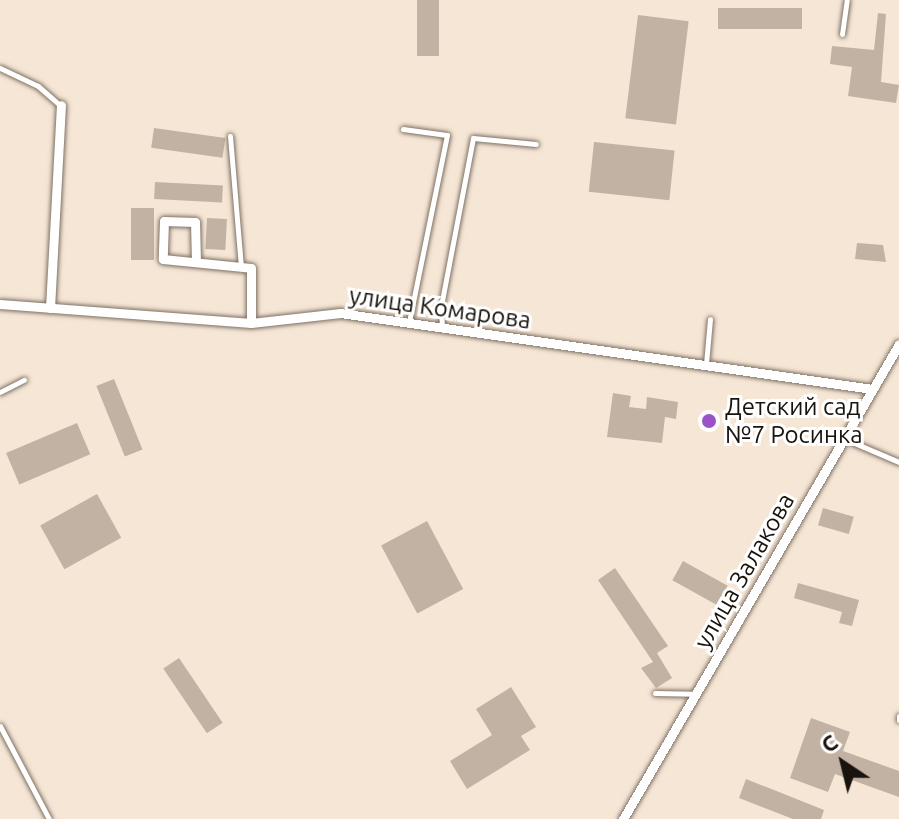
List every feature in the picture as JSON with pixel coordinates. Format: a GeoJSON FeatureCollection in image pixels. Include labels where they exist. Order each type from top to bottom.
{"type":"FeatureCollection","features":[{"type":"Feature","properties":{"kind":"street"},"geometry":{"type":"LineString","coordinates":[[50,308],[61,105]]}},
{"type":"Feature","properties":{"kind":"street"},"geometry":{"type":"LineString","coordinates":[[196,262],[195,222],[164,221],[163,259],[251,268],[251,323]]}},
{"type":"Feature","properties":{"kind":"street","name":"улица Комарова"},"geometry":{"type":"LineString","coordinates":[[0,304],[251,323],[340,313],[873,389]]}},
{"type":"Feature","properties":{"kind":"street","name":"улица Залакова"},"geometry":{"type":"LineString","coordinates":[[623,819],[899,344]]}},
{"type":"Feature","properties":{"kind":"lane"},"geometry":{"type":"LineString","coordinates":[[842,34],[847,0]]}},
{"type":"Feature","properties":{"kind":"lane"},"geometry":{"type":"LineString","coordinates":[[0,68],[38,86],[61,105]]}},
{"type":"Feature","properties":{"kind":"lane"},"geometry":{"type":"LineString","coordinates":[[403,129],[447,135],[409,323]]}},
{"type":"Feature","properties":{"kind":"lane"},"geometry":{"type":"LineString","coordinates":[[230,136],[241,267]]}},
{"type":"Feature","properties":{"kind":"lane"},"geometry":{"type":"LineString","coordinates":[[442,328],[441,306],[473,138],[536,144]]}},
{"type":"Feature","properties":{"kind":"lane"},"geometry":{"type":"LineString","coordinates":[[706,365],[710,319]]}},
{"type":"Feature","properties":{"kind":"lane"},"geometry":{"type":"LineString","coordinates":[[0,392],[24,380]]}},
{"type":"Feature","properties":{"kind":"lane"},"geometry":{"type":"LineString","coordinates":[[844,438],[899,462]]}},
{"type":"Feature","properties":{"kind":"lane"},"geometry":{"type":"LineString","coordinates":[[655,693],[696,694]]}},
{"type":"Feature","properties":{"kind":"lane"},"geometry":{"type":"LineString","coordinates":[[0,726],[49,819]]}},
{"type":"Feature","properties":{"kind":"building"},"geometry":{"type":"Polygon","coordinates":[[[417,0],[439,0],[439,56],[417,56],[417,0]]]}},
{"type":"Feature","properties":{"kind":"building"},"geometry":{"type":"Polygon","coordinates":[[[718,8],[802,8],[802,29],[718,29],[718,8]]]}},
{"type":"Feature","properties":{"kind":"building"},"geometry":{"type":"Polygon","coordinates":[[[878,13],[886,14],[881,82],[899,85],[896,103],[848,96],[852,67],[830,64],[832,46],[874,50],[878,13]]]}},
{"type":"Feature","properties":{"kind":"building"},"geometry":{"type":"Polygon","coordinates":[[[638,15],[689,21],[676,124],[625,118],[638,15]]]}},
{"type":"Feature","properties":{"kind":"building"},"geometry":{"type":"Polygon","coordinates":[[[154,128],[225,138],[223,158],[151,148],[154,128]]]}},
{"type":"Feature","properties":{"kind":"building"},"geometry":{"type":"Polygon","coordinates":[[[594,142],[675,150],[669,200],[589,192],[594,142]]]}},
{"type":"Feature","properties":{"kind":"building"},"geometry":{"type":"Polygon","coordinates":[[[155,182],[223,186],[222,203],[154,199],[155,182]]]}},
{"type":"Feature","properties":{"kind":"building"},"geometry":{"type":"Polygon","coordinates":[[[131,208],[154,208],[154,260],[131,260],[131,208]]]}},
{"type":"Feature","properties":{"kind":"building"},"geometry":{"type":"Polygon","coordinates":[[[207,218],[227,219],[225,250],[205,249],[207,218]]]}},
{"type":"Feature","properties":{"kind":"building"},"geometry":{"type":"Polygon","coordinates":[[[857,243],[883,245],[886,262],[855,259],[857,243]]]}},
{"type":"Feature","properties":{"kind":"building"},"geometry":{"type":"Polygon","coordinates":[[[114,379],[142,449],[125,457],[96,386],[114,379]]]}},
{"type":"Feature","properties":{"kind":"building"},"geometry":{"type":"Polygon","coordinates":[[[613,393],[631,396],[629,407],[646,409],[647,397],[678,402],[676,419],[665,417],[662,443],[607,437],[613,393]]]}},
{"type":"Feature","properties":{"kind":"building"},"geometry":{"type":"Polygon","coordinates":[[[77,423],[90,454],[19,484],[6,453],[77,423]]]}},
{"type":"Feature","properties":{"kind":"building"},"geometry":{"type":"Polygon","coordinates":[[[97,494],[121,538],[64,569],[40,526],[97,494]]]}},
{"type":"Feature","properties":{"kind":"building"},"geometry":{"type":"Polygon","coordinates":[[[823,508],[854,517],[849,534],[818,525],[823,508]]]}},
{"type":"Feature","properties":{"kind":"building"},"geometry":{"type":"Polygon","coordinates":[[[427,521],[463,589],[417,613],[381,545],[427,521]]]}},
{"type":"Feature","properties":{"kind":"building"},"geometry":{"type":"Polygon","coordinates":[[[683,561],[728,586],[717,605],[672,580],[683,561]]]}},
{"type":"Feature","properties":{"kind":"building"},"geometry":{"type":"Polygon","coordinates":[[[615,568],[668,646],[657,653],[672,678],[656,688],[641,668],[653,662],[598,580],[615,568]]]}},
{"type":"Feature","properties":{"kind":"building"},"geometry":{"type":"Polygon","coordinates":[[[798,583],[859,600],[852,626],[839,623],[842,612],[794,598],[798,583]]]}},
{"type":"Feature","properties":{"kind":"building"},"geometry":{"type":"Polygon","coordinates":[[[179,658],[223,723],[207,733],[163,669],[179,658]]]}},
{"type":"Feature","properties":{"kind":"building"},"geometry":{"type":"Polygon","coordinates":[[[511,687],[536,727],[521,736],[530,750],[467,789],[450,761],[492,735],[476,709],[511,687]]]}},
{"type":"Feature","properties":{"kind":"building"},"geometry":{"type":"Polygon","coordinates":[[[811,718],[850,732],[843,751],[899,771],[899,797],[835,774],[828,792],[790,778],[811,718]]]}},
{"type":"Feature","properties":{"kind":"building"},"geometry":{"type":"Polygon","coordinates":[[[746,779],[824,810],[821,819],[793,819],[739,798],[746,779]]]}},
{"type":"Feature","properties":{"kind":"place","name":"Детский сад №7 Росинка"},"geometry":{"type":"Point","coordinates":[709,421]}}]}
